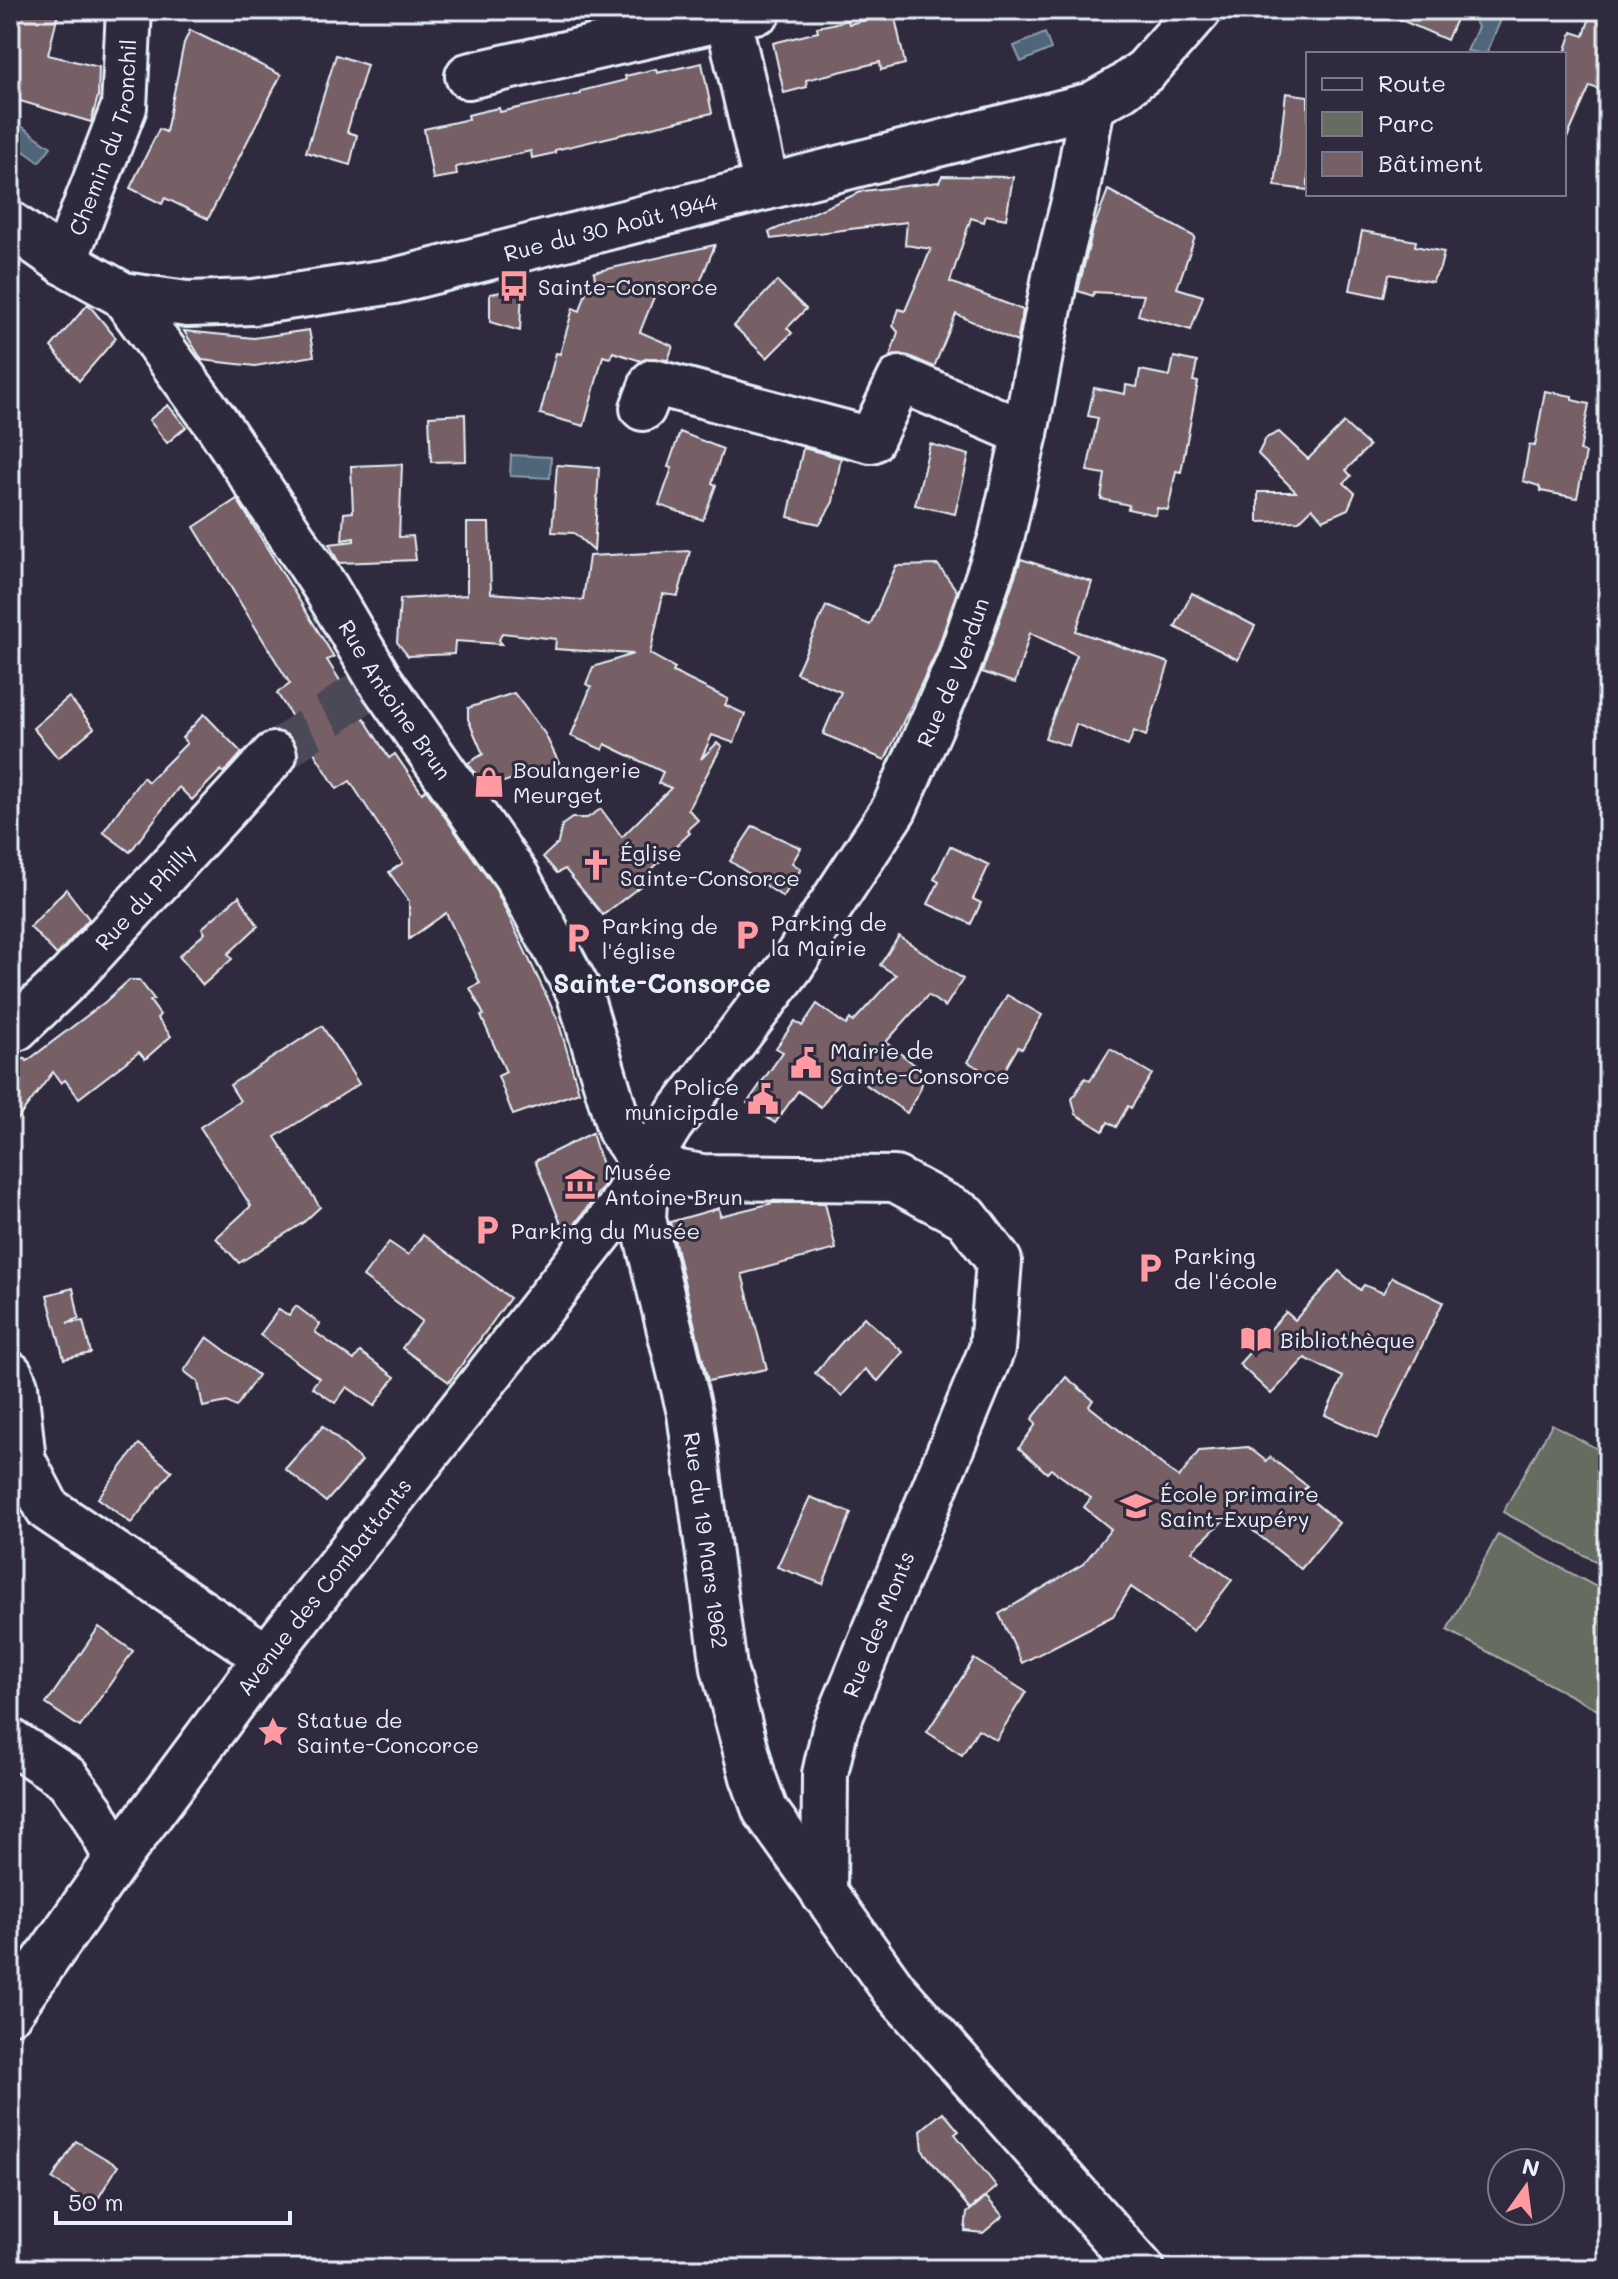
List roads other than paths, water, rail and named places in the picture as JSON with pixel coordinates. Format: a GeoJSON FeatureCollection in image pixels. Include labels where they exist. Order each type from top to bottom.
{"type":"FeatureCollection","features":[{"type":"Feature","properties":{"kind":"street","name":"Chemin du Tronchil"},"geometry":{"type":"LineString","coordinates":[[64,262],[124,107],[129,10]]}},
{"type":"Feature","properties":{"kind":"street","name":"Rue du 30 Août 1944"},"geometry":{"type":"LineString","coordinates":[[123,295],[187,304],[239,303],[394,281],[1092,105],[1146,70],[1199,10]]}},
{"type":"Feature","properties":{"kind":"street"},"geometry":{"type":"LineString","coordinates":[[468,76],[737,13],[767,187]]}},
{"type":"Feature","properties":{"kind":"street","name":"Rue de Verdun"},"geometry":{"type":"LineString","coordinates":[[646,1167],[670,1125],[791,966],[894,809],[960,660],[1001,539],[1055,277],[1076,194],[1092,105]]}},
{"type":"Feature","properties":{"kind":"street"},"geometry":{"type":"LineString","coordinates":[[10,224],[64,262],[123,295]]}},
{"type":"Feature","properties":{"kind":"street","name":"Rue Antoine Brun"},"geometry":{"type":"LineString","coordinates":[[123,295],[218,425],[325,587],[379,679],[517,877],[579,992],[620,1130],[646,1167]]}},
{"type":"Feature","properties":{"kind":"street"},"geometry":{"type":"LineString","coordinates":[[643,408],[653,382],[871,440],[900,379],[1025,433]]}},
{"type":"Feature","properties":{"kind":"street","name":"Rue du Philly"},"geometry":{"type":"LineString","coordinates":[[10,1029],[16,1028],[71,976],[274,755]]}},
{"type":"Feature","properties":{"kind":"street","name":"Avenue des Combattants"},"geometry":{"type":"LineString","coordinates":[[11,2007],[267,1657],[619,1209],[646,1167]]}},
{"type":"Feature","properties":{"kind":"street","name":"Rue des Monts"},"geometry":{"type":"LineString","coordinates":[[646,1167],[702,1177],[895,1179],[966,1217],[999,1261],[992,1349],[835,1729],[828,1762],[823,1843],[824,1894]]}},
{"type":"Feature","properties":{"kind":"street","name":"Rue du 19 Mars 1962"},"geometry":{"type":"LineString","coordinates":[[646,1167],[643,1219],[690,1413],[724,1668],[765,1810],[824,1894]]}},
{"type":"Feature","properties":{"kind":"street"},"geometry":{"type":"LineString","coordinates":[[10,1374],[15,1386],[23,1461],[48,1509],[267,1657]]}},
{"type":"Feature","properties":{"kind":"street"},"geometry":{"type":"LineString","coordinates":[[10,1741],[67,1778],[92,1812],[117,1859]]}},
{"type":"Feature","properties":{"kind":"street"},"geometry":{"type":"LineString","coordinates":[[753,1777],[776,1784],[797,1783],[812,1776],[828,1762]]}},
{"type":"Feature","properties":{"kind":"street"},"geometry":{"type":"LineString","coordinates":[[824,1894],[894,1990],[1142,2269]]}},
{"type":"Feature","properties":{"kind":"water"},"geometry":{"type":"Polygon","coordinates":[[[1478,13],[1501,20],[1487,52],[1467,51],[1478,27],[1474,19],[1478,13]]]}},
{"type":"Feature","properties":{"kind":"water"},"geometry":{"type":"Polygon","coordinates":[[[1045,33],[1051,49],[1021,62],[1014,46],[1045,33]]]}},
{"type":"Feature","properties":{"kind":"water"},"geometry":{"type":"Polygon","coordinates":[[[17,123],[51,147],[39,162],[10,141],[10,132],[17,123]]]}},
{"type":"Feature","properties":{"kind":"water"},"geometry":{"type":"Polygon","coordinates":[[[511,455],[551,457],[550,478],[510,476],[511,455]]]}},
{"type":"Feature","properties":{"kind":"tunnel"},"geometry":{"type":"LineString","coordinates":[[274,755],[379,679]]}},
{"type":"Feature","properties":{"kind":"place","name":"Sainte-Consorce"},"geometry":{"type":"Point","coordinates":[514,286]}},
{"type":"Feature","properties":{"kind":"place","name":"Boulangerie Meurget"},"geometry":{"type":"Point","coordinates":[489,782]}},
{"type":"Feature","properties":{"kind":"place","name":"Église Sainte-Consorce"},"geometry":{"type":"Point","coordinates":[596,865]}},
{"type":"Feature","properties":{"kind":"place","name":"Parking de la Mairie"},"geometry":{"type":"Point","coordinates":[747,935]}},
{"type":"Feature","properties":{"kind":"place","name":"Parking de l'église"},"geometry":{"type":"Point","coordinates":[578,938]}},
{"type":"Feature","properties":{"kind":"place","name":"Mairie de Sainte-Consorce"},"geometry":{"type":"Point","coordinates":[806,1063]}},
{"type":"Feature","properties":{"kind":"place","name":"Police municipale"},"geometry":{"type":"Point","coordinates":[763,1099]}},
{"type":"Feature","properties":{"kind":"place","name":"Musée Antoine Brun"},"geometry":{"type":"Point","coordinates":[580,1184]}},
{"type":"Feature","properties":{"kind":"place","name":"Parking du Musée"},"geometry":{"type":"Point","coordinates":[487,1230]}},
{"type":"Feature","properties":{"kind":"place","name":"Parking de l'école"},"geometry":{"type":"Point","coordinates":[1150,1268]}},
{"type":"Feature","properties":{"kind":"place","name":"Bibliothèque"},"geometry":{"type":"Point","coordinates":[1256,1339]}},
{"type":"Feature","properties":{"kind":"place","name":"École primaire Saint-Exupéry"},"geometry":{"type":"Point","coordinates":[1136,1506]}},
{"type":"Feature","properties":{"kind":"place","name":"Statue de Sainte-Concorce"},"geometry":{"type":"Point","coordinates":[273,1732]}},
{"type":"Feature","properties":{"kind":"district","name":"Sainte-Consorce"},"geometry":{"type":"Point","coordinates":[662,983]}}]}
